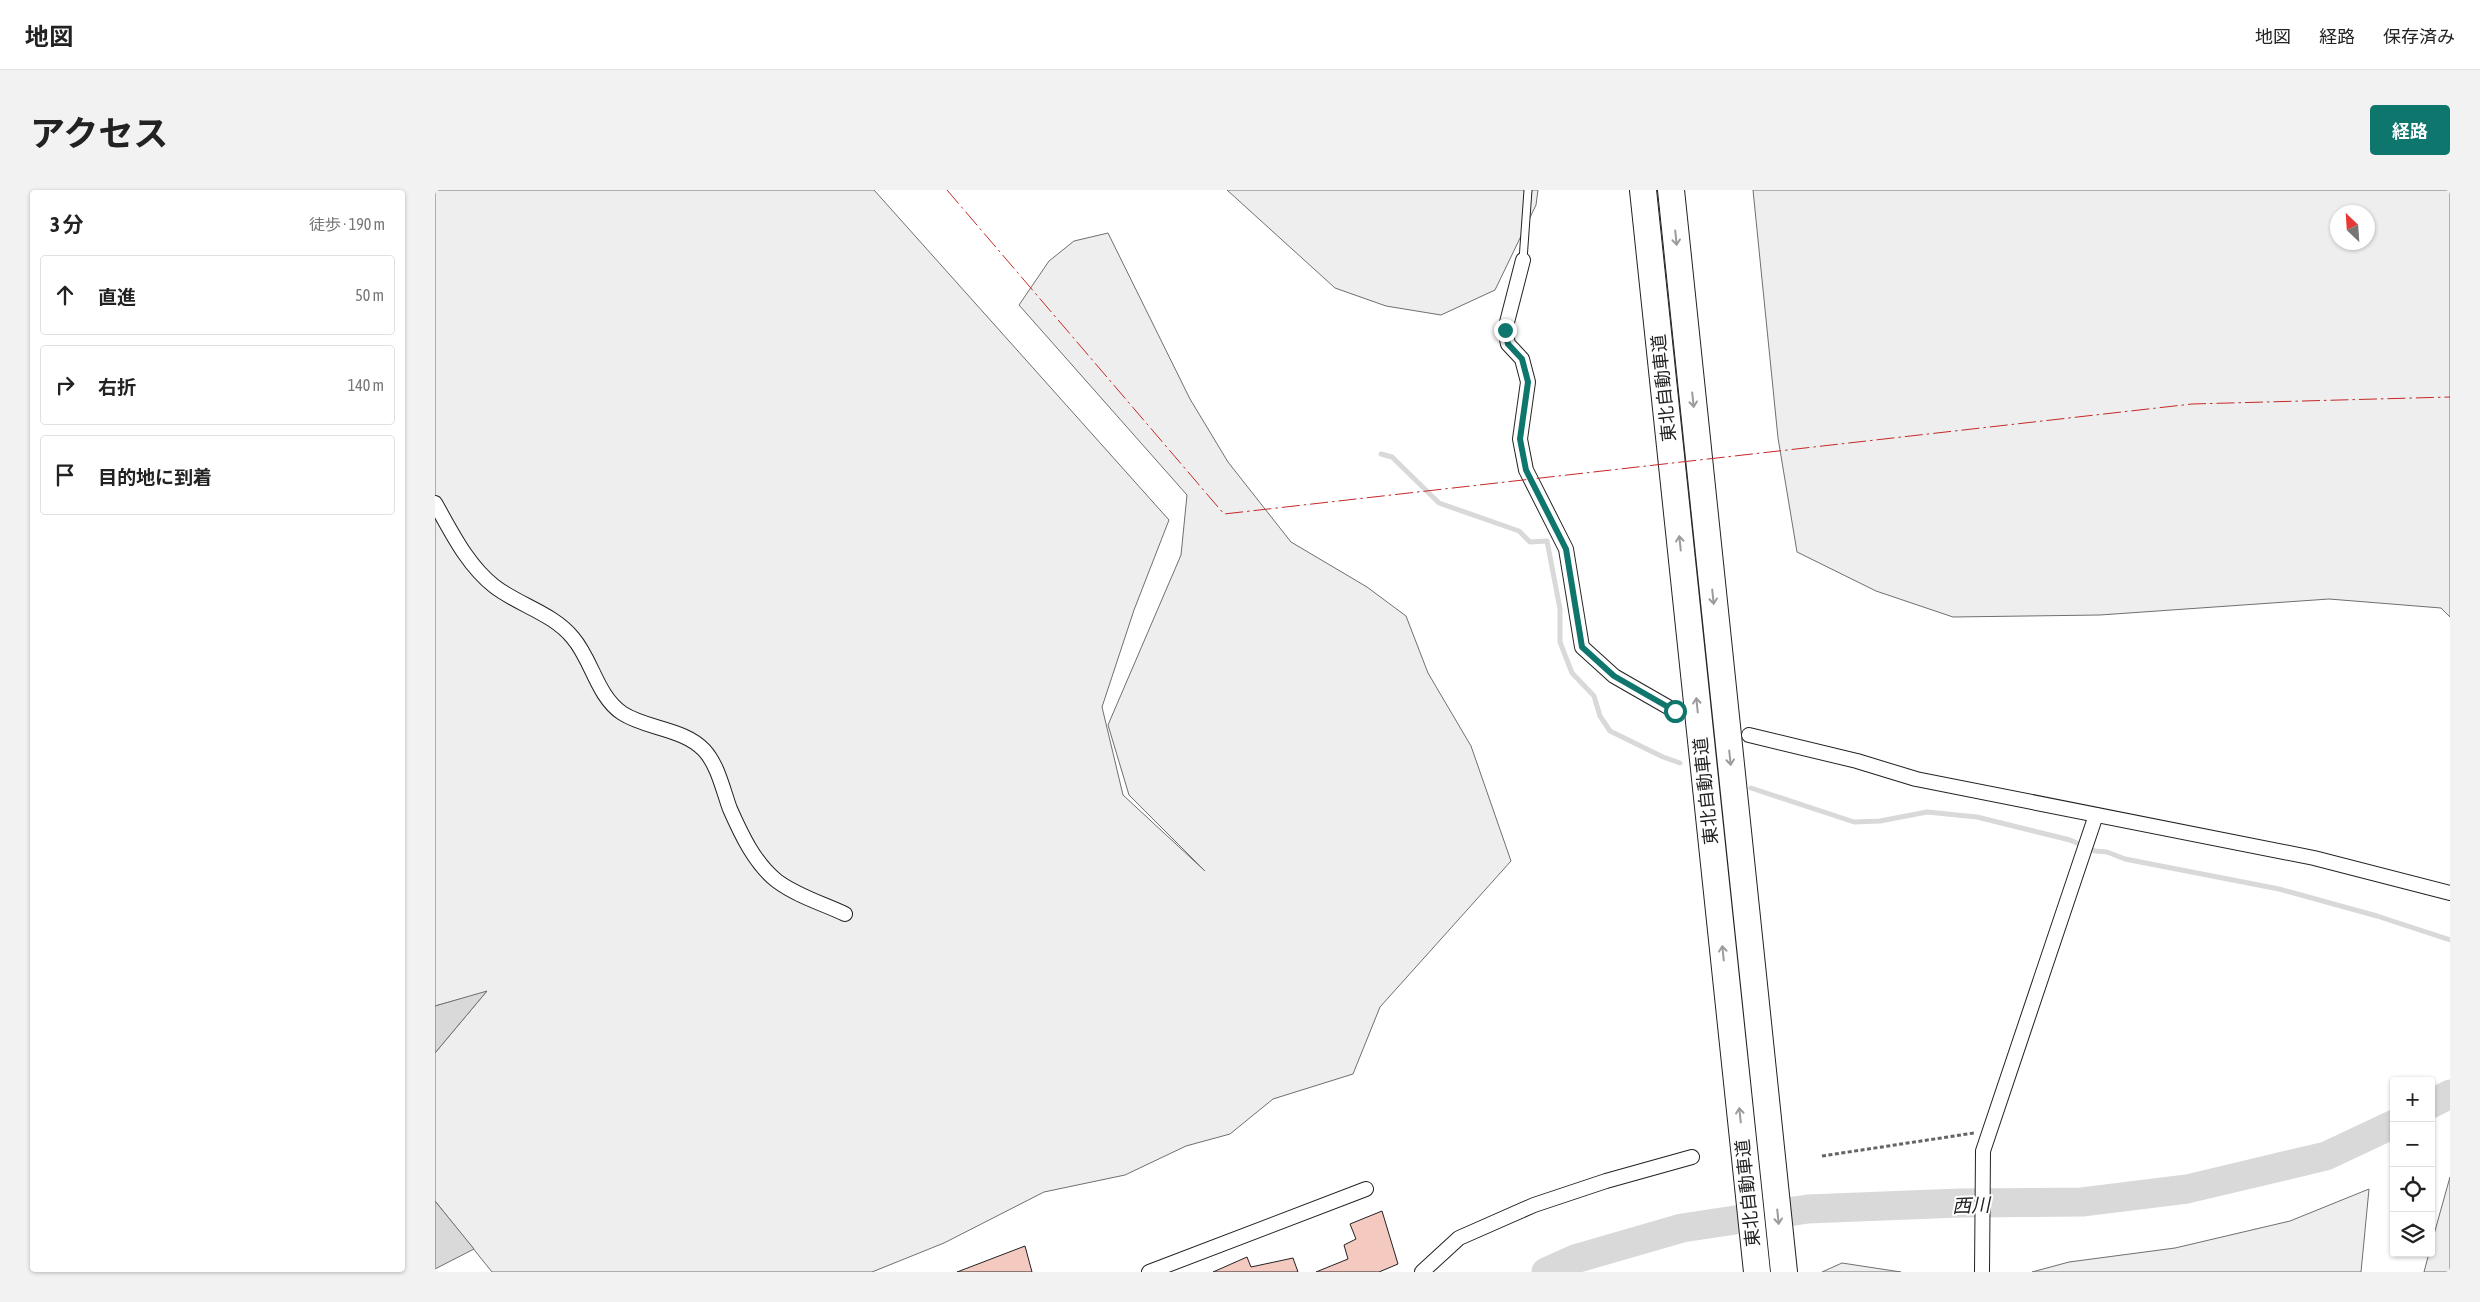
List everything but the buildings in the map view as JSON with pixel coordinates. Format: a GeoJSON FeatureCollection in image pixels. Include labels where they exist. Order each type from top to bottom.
{"type":"FeatureCollection","features":[{"type":"Feature","properties":{"kind":"highway","name":"東北自動車道"},"geometry":{"type":"LineString","coordinates":[[1643,190],[1756,1267]]}},
{"type":"Feature","properties":{"kind":"highway","name":"東北自動車道"},"geometry":{"type":"LineString","coordinates":[[1671,190],[1783,1265]]}},
{"type":"Feature","properties":{"kind":"street"},"geometry":{"type":"LineString","coordinates":[[1523,260],[1505,330],[1508,344],[1522,359],[1528,382],[1520,439],[1526,470],[1566,549],[1582,647],[1614,676],[1675,711]]}},
{"type":"Feature","properties":{"kind":"street"},"geometry":{"type":"LineString","coordinates":[[435,503],[464,553],[493,586],[552,620],[572,636],[582,650],[609,703],[623,714],[690,739],[705,751],[721,781],[731,810],[761,866],[778,882],[845,914]]}},
{"type":"Feature","properties":{"kind":"street"},"geometry":{"type":"LineString","coordinates":[[1749,735],[1857,761],[1916,779],[2314,858],[2450,893]]}},
{"type":"Feature","properties":{"kind":"street"},"geometry":{"type":"LineString","coordinates":[[1982,1272],[1983,1151],[2096,815]]}},
{"type":"Feature","properties":{"kind":"street"},"geometry":{"type":"LineString","coordinates":[[1422,1272],[1459,1238],[1535,1205],[1606,1181],[1692,1158]]}},
{"type":"Feature","properties":{"kind":"street"},"geometry":{"type":"LineString","coordinates":[[1149,1272],[1366,1189]]}},
{"type":"Feature","properties":{"kind":"lane"},"geometry":{"type":"LineString","coordinates":[[1523,260],[1528,190]]}},
{"type":"Feature","properties":{"kind":"path"},"geometry":{"type":"LineString","coordinates":[[1822,1156],[1989,1130]]}},
{"type":"Feature","properties":{"kind":"shaded area"},"geometry":{"type":"Polygon","coordinates":[[[435,190],[874,190],[1169,520],[1134,610],[1102,707],[1123,795],[1205,871],[1129,795],[1108,725],[1181,555],[1187,495],[1019,305],[1049,261],[1074,241],[1108,233],[1190,399],[1228,462],[1291,542],[1367,587],[1406,616],[1428,673],[1471,746],[1511,861],[1380,1007],[1353,1074],[1273,1099],[1230,1134],[1186,1146],[1125,1175],[1044,1192],[944,1243],[872,1272],[492,1272],[435,1201],[435,1053],[486,992],[435,1006],[435,190]]]}},
{"type":"Feature","properties":{"kind":"shaded area"},"geometry":{"type":"Polygon","coordinates":[[[1227,190],[1538,190],[1536,205],[1495,290],[1441,315],[1386,306],[1335,288],[1227,190]]]}},
{"type":"Feature","properties":{"kind":"shaded area"},"geometry":{"type":"Polygon","coordinates":[[[1753,190],[2450,190],[2450,617],[2441,608],[2329,599],[2100,615],[1953,617],[1876,591],[1797,552],[1778,438],[1753,190]]]}},
{"type":"Feature","properties":{"kind":"shaded area"},"geometry":{"type":"Polygon","coordinates":[[[487,991],[435,1053],[435,1006],[487,991]]]}},
{"type":"Feature","properties":{"kind":"shaded area"},"geometry":{"type":"Polygon","coordinates":[[[2450,1177],[2450,1272],[2424,1272],[2428,1257],[2435,1257],[2435,1231],[2450,1177]]]}},
{"type":"Feature","properties":{"kind":"shaded area"},"geometry":{"type":"Polygon","coordinates":[[[2369,1189],[2361,1272],[2032,1272],[2069,1262],[2175,1248],[2290,1221],[2369,1189]]]}},
{"type":"Feature","properties":{"kind":"shaded area"},"geometry":{"type":"Polygon","coordinates":[[[435,1201],[474,1249],[435,1269],[435,1201]]]}},
{"type":"Feature","properties":{"kind":"shaded area"},"geometry":{"type":"Polygon","coordinates":[[[1842,1263],[1901,1272],[1822,1272],[1842,1263]]]}},
{"type":"Feature","properties":{"kind":"waterway"},"geometry":{"type":"LineString","coordinates":[[1381,454],[1392,457],[1439,503],[1519,531],[1530,542],[1547,541],[1560,609],[1560,642],[1572,673],[1594,696],[1600,716],[1610,731],[1663,757],[1680,763]]}},
{"type":"Feature","properties":{"kind":"waterway"},"geometry":{"type":"LineString","coordinates":[[1751,788],[1854,822],[1880,821],[1927,812],[1977,817],[2070,840],[2095,851],[2107,852],[2125,859],[2279,889],[2377,916],[2450,940]]}},
{"type":"Feature","properties":{"kind":"waterway","name":"西川"},"geometry":{"type":"LineString","coordinates":[[2435,1102],[2450,1094]]}},
{"type":"Feature","properties":{"kind":"waterway","name":"西川"},"geometry":{"type":"LineString","coordinates":[[1546,1272],[1575,1259],[1682,1228],[1808,1209],[1959,1203],[2082,1202],[2187,1189],[2326,1156],[2390,1126]]}},
{"type":"Feature","properties":{"kind":"power"},"geometry":{"type":"LineString","coordinates":[[947,190],[1224,514],[2192,404],[2450,397]]}},
{"type":"Feature","properties":{"kind":"route"},"geometry":{"type":"LineString","coordinates":[[1505,330],[1508,344],[1522,359],[1528,382],[1520,439],[1526,470],[1548,517],[1566,549],[1582,647],[1614,676],[1675,711]]}}]}
